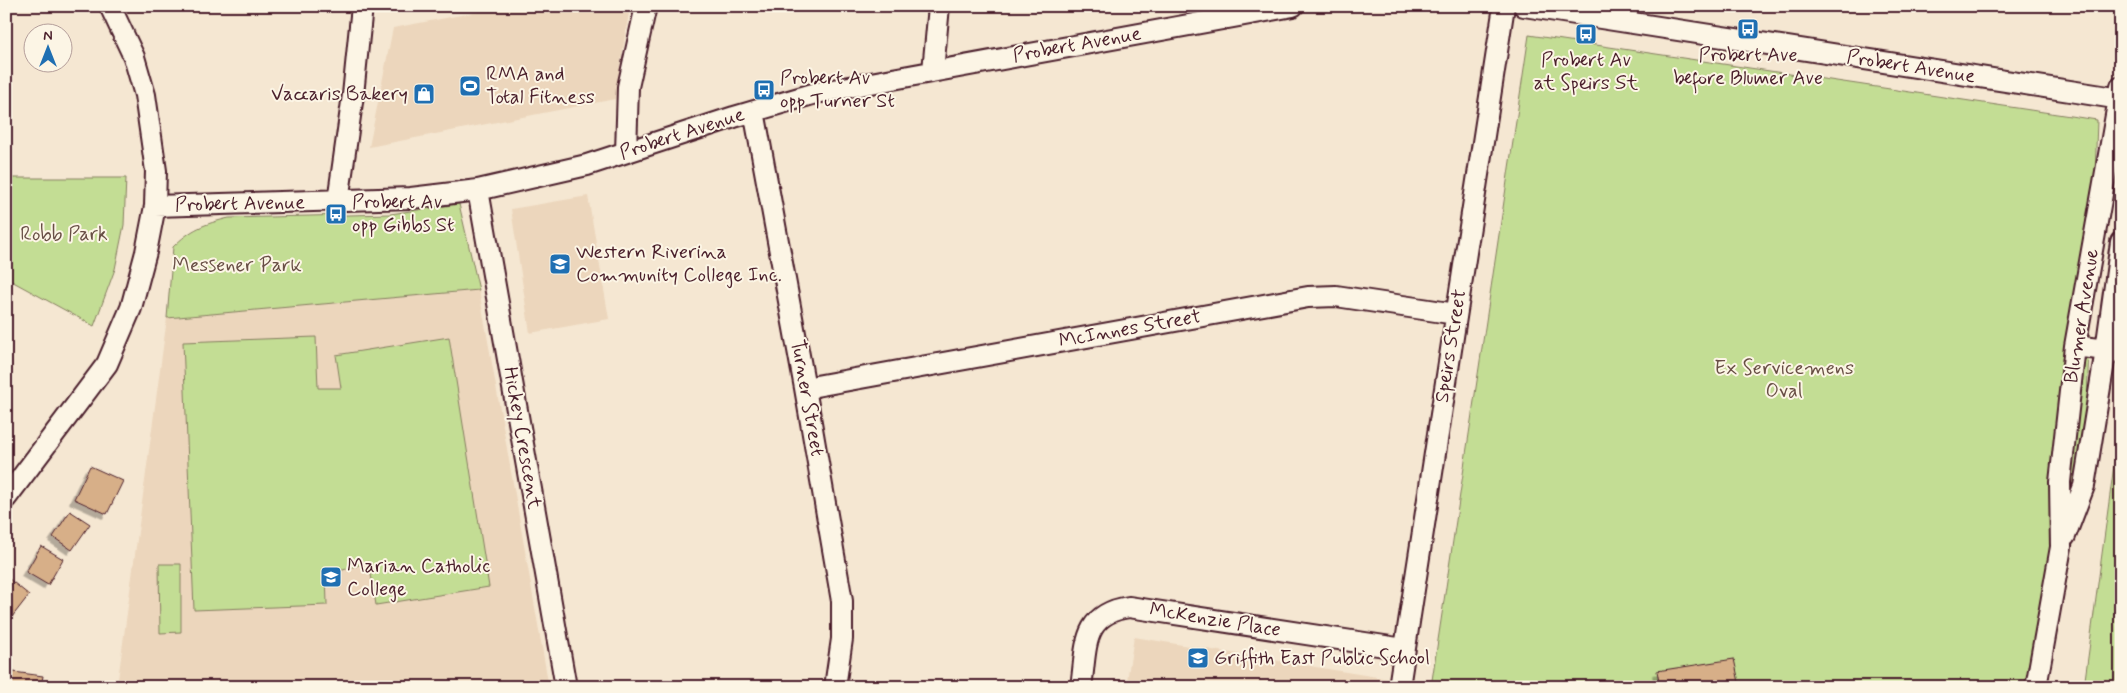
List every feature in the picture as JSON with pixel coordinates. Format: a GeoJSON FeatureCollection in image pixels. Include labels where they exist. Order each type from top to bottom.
{"type":"FeatureCollection","features":[{"type":"Feature","properties":{"kind":"street"},"geometry":{"type":"LineString","coordinates":[[6,498],[107,364],[131,308],[155,206],[156,171],[145,95],[134,57],[110,6]]}},
{"type":"Feature","properties":{"kind":"street"},"geometry":{"type":"LineString","coordinates":[[338,201],[353,95],[362,6]]}},
{"type":"Feature","properties":{"kind":"street"},"geometry":{"type":"LineString","coordinates":[[626,152],[628,88],[646,6]]}},
{"type":"Feature","properties":{"kind":"street"},"geometry":{"type":"LineString","coordinates":[[933,72],[939,6]]}},
{"type":"Feature","properties":{"kind":"street","name":"Probert Avenue"},"geometry":{"type":"LineString","coordinates":[[155,206],[411,198],[478,190],[587,165],[816,93],[933,72],[1233,12],[1293,6]]}},
{"type":"Feature","properties":{"kind":"street","name":"Speirs Street"},"geometry":{"type":"LineString","coordinates":[[1399,687],[1504,6]]}},
{"type":"Feature","properties":{"kind":"street","name":"Probert Avenue"},"geometry":{"type":"LineString","coordinates":[[1524,6],[2120,95]]}},
{"type":"Feature","properties":{"kind":"street","name":"Blumer Avenue"},"geometry":{"type":"LineString","coordinates":[[2061,547],[2060,482],[2076,346],[2120,95]]}},
{"type":"Feature","properties":{"kind":"street","name":"Turner Street"},"geometry":{"type":"LineString","coordinates":[[754,111],[842,601],[842,639],[835,687]]}},
{"type":"Feature","properties":{"kind":"street","name":"Hickey Crescent"},"geometry":{"type":"LineString","coordinates":[[478,190],[566,687]]}},
{"type":"Feature","properties":{"kind":"street","name":"Blumer Avenue"},"geometry":{"type":"LineString","coordinates":[[2036,687],[2061,547],[2084,486],[2113,351],[2121,242]]}},
{"type":"Feature","properties":{"kind":"street","name":"McInnes Street"},"geometry":{"type":"LineString","coordinates":[[805,388],[1308,297],[1336,296],[1456,314]]}},
{"type":"Feature","properties":{"kind":"street"},"geometry":{"type":"LineString","coordinates":[[2076,346],[2113,351]]}},
{"type":"Feature","properties":{"kind":"street","name":"McKenzie Place"},"geometry":{"type":"LineString","coordinates":[[1081,687],[1090,628],[1100,616],[1112,609],[1129,607],[1404,650]]}},
{"type":"Feature","properties":{"kind":"shaded area"},"geometry":{"type":"Polygon","coordinates":[[[509,6],[630,6],[615,99],[369,147],[393,28],[509,6]]]}},
{"type":"Feature","properties":{"kind":"shaded area","name":"Western Riverina Community College Inc."},"geometry":{"type":"Polygon","coordinates":[[[588,196],[609,319],[530,333],[511,209],[588,196]]]}},
{"type":"Feature","properties":{"kind":"shaded area","name":"Marian Catholic College"},"geometry":{"type":"Polygon","coordinates":[[[479,290],[549,687],[117,687],[167,318],[479,290]]]}},
{"type":"Feature","properties":{"kind":"shaded area","name":"Griffith East Public School"},"geometry":{"type":"Polygon","coordinates":[[[1134,637],[1395,680],[1394,687],[1126,687],[1134,637]]]}},
{"type":"Feature","properties":{"kind":"green space","name":"Ex Servicemens Oval"},"geometry":{"type":"Polygon","coordinates":[[[1529,35],[2097,120],[2084,486],[2046,687],[1431,687],[1529,35]]]}},
{"type":"Feature","properties":{"kind":"green space","name":"Robb Park"},"geometry":{"type":"Polygon","coordinates":[[[6,159],[9,159],[10,178],[126,178],[124,225],[115,269],[94,326],[6,278],[6,159]]]}},
{"type":"Feature","properties":{"kind":"green space","name":"Messener Park"},"geometry":{"type":"Polygon","coordinates":[[[459,204],[479,290],[167,318],[173,247],[192,231],[205,225],[229,218],[390,214],[459,204]]]}},
{"type":"Feature","properties":{"kind":"green space"},"geometry":{"type":"Polygon","coordinates":[[[316,337],[318,388],[341,388],[336,355],[449,337],[489,587],[376,605],[369,562],[343,570],[326,571],[327,605],[194,610],[183,342],[316,337]]]}},
{"type":"Feature","properties":{"kind":"green space"},"geometry":{"type":"Polygon","coordinates":[[[2121,427],[2121,687],[2084,687],[2119,428],[2121,427]]]}},
{"type":"Feature","properties":{"kind":"green space"},"geometry":{"type":"Polygon","coordinates":[[[159,564],[181,564],[181,632],[160,633],[159,564]]]}},
{"type":"Feature","properties":{"kind":"building"},"geometry":{"type":"Polygon","coordinates":[[[90,466],[123,481],[107,514],[74,499],[90,466]]]}},
{"type":"Feature","properties":{"kind":"building"},"geometry":{"type":"Polygon","coordinates":[[[70,511],[90,524],[72,550],[53,537],[70,511]]]}},
{"type":"Feature","properties":{"kind":"building"},"geometry":{"type":"Polygon","coordinates":[[[41,546],[63,559],[48,585],[26,572],[41,546]]]}},
{"type":"Feature","properties":{"kind":"building"},"geometry":{"type":"Polygon","coordinates":[[[8,578],[29,595],[8,622],[6,620],[8,578]]]}},
{"type":"Feature","properties":{"kind":"building"},"geometry":{"type":"Polygon","coordinates":[[[1734,659],[1740,687],[1660,687],[1657,671],[1734,659]]]}},
{"type":"Feature","properties":{"kind":"building"},"geometry":{"type":"Polygon","coordinates":[[[6,671],[43,676],[41,687],[6,687],[6,671]]]}},
{"type":"Feature","properties":{"kind":"place","name":"Probert Ave before Blumer Ave"},"geometry":{"type":"Point","coordinates":[1748,29]}},
{"type":"Feature","properties":{"kind":"place","name":"Probert Av at Speirs St"},"geometry":{"type":"Point","coordinates":[1586,34]}},
{"type":"Feature","properties":{"kind":"place","name":"RMA and Total Fitness"},"geometry":{"type":"Point","coordinates":[470,86]}},
{"type":"Feature","properties":{"kind":"place","name":"Probert Av opp Turner St"},"geometry":{"type":"Point","coordinates":[764,90]}},
{"type":"Feature","properties":{"kind":"place","name":"Vaccaris Bakery"},"geometry":{"type":"Point","coordinates":[424,94]}},
{"type":"Feature","properties":{"kind":"place","name":"Probert Av opp Gibbs St"},"geometry":{"type":"Point","coordinates":[336,214]}},
{"type":"Feature","properties":{"kind":"place","name":"Western Riverina Community College Inc."},"geometry":{"type":"Point","coordinates":[560,264]}},
{"type":"Feature","properties":{"kind":"place","name":"Marian Catholic College"},"geometry":{"type":"Point","coordinates":[331,577]}},
{"type":"Feature","properties":{"kind":"place","name":"Griffith East Public School"},"geometry":{"type":"Point","coordinates":[1198,658]}}]}
